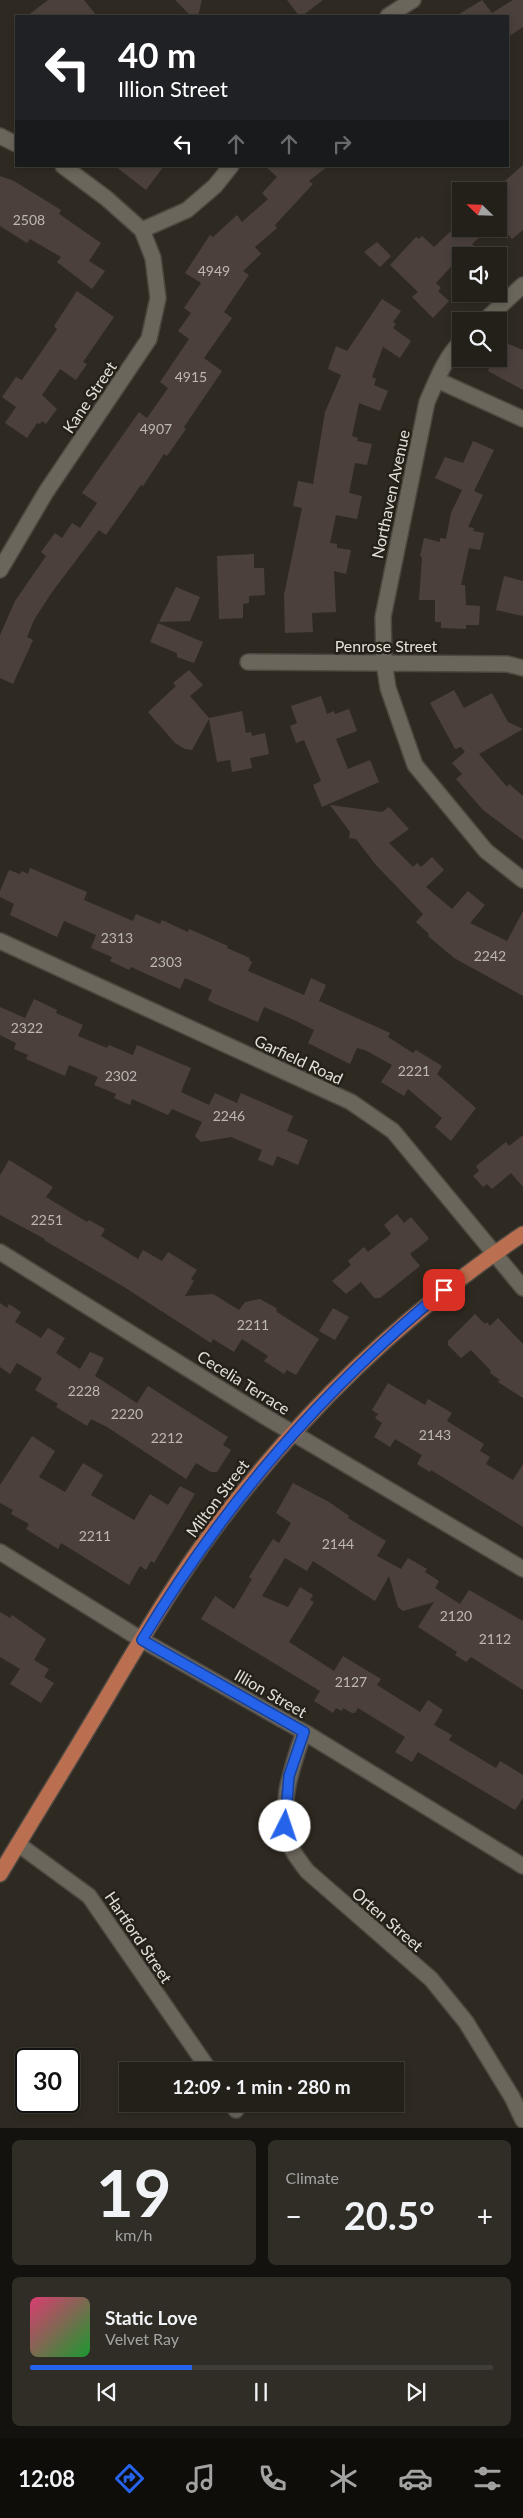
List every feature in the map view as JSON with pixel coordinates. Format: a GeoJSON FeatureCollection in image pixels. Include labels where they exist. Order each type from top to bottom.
{"type":"FeatureCollection","features":[{"type":"Feature","properties":{"kind":"main road","name":"Milton Street"},"geometry":{"type":"LineString","coordinates":[[0,1874],[142,1640],[214,1530],[292,1433],[338,1384],[400,1325],[494,1253],[523,1234]]}},
{"type":"Feature","properties":{"kind":"street"},"geometry":{"type":"LineString","coordinates":[[390,15],[413,0]]}},
{"type":"Feature","properties":{"kind":"street"},"geometry":{"type":"LineString","coordinates":[[0,136],[15,144]]}},
{"type":"Feature","properties":{"kind":"street"},"geometry":{"type":"LineString","coordinates":[[64,167],[106,198],[142,230],[187,210],[215,186],[230,167]]}},
{"type":"Feature","properties":{"kind":"street","name":"Kane Street"},"geometry":{"type":"LineString","coordinates":[[0,570],[46,492],[149,339],[158,298],[153,258],[142,230]]}},
{"type":"Feature","properties":{"kind":"street"},"geometry":{"type":"LineString","coordinates":[[494,312],[523,285]]}},
{"type":"Feature","properties":{"kind":"street","name":"Northaven Avenue"},"geometry":{"type":"LineString","coordinates":[[452,355],[437,380],[428,402],[383,617],[384,662],[388,688],[414,765],[486,851],[523,880]]}},
{"type":"Feature","properties":{"kind":"street"},"geometry":{"type":"LineString","coordinates":[[437,380],[523,419]]}},
{"type":"Feature","properties":{"kind":"street","name":"Penrose Street"},"geometry":{"type":"LineString","coordinates":[[248,662],[507,664],[523,668]]}},
{"type":"Feature","properties":{"kind":"street","name":"Garfield Road"},"geometry":{"type":"LineString","coordinates":[[0,941],[351,1102],[393,1130],[423,1165],[475,1233],[523,1288]]}},
{"type":"Feature","properties":{"kind":"street","name":"Cecelia Terrace"},"geometry":{"type":"LineString","coordinates":[[0,1252],[292,1433],[523,1569]]}},
{"type":"Feature","properties":{"kind":"street","name":"Illion Street"},"geometry":{"type":"LineString","coordinates":[[0,1552],[142,1640],[304,1732],[523,1866]]}},
{"type":"Feature","properties":{"kind":"street","name":"Orten Street"},"geometry":{"type":"LineString","coordinates":[[304,1732],[289,1776],[285,1826],[293,1850],[307,1872],[431,1979],[466,2022],[512,2097],[523,2120]]}},
{"type":"Feature","properties":{"kind":"street","name":"Hartford Street"},"geometry":{"type":"LineString","coordinates":[[18,1844],[37,1855],[89,1896],[204,2062]]}},
{"type":"Feature","properties":{"kind":"building"},"geometry":{"type":"Polygon","coordinates":[[[48,0],[84,0],[96,15],[28,15],[48,0]]]}},
{"type":"Feature","properties":{"kind":"building"},"geometry":{"type":"Polygon","coordinates":[[[175,0],[202,0],[198,15],[190,15],[175,0]]]}},
{"type":"Feature","properties":{"kind":"building"},"geometry":{"type":"Polygon","coordinates":[[[287,0],[323,0],[303,15],[298,15],[287,0]]]}},
{"type":"Feature","properties":{"kind":"building"},"geometry":{"type":"Polygon","coordinates":[[[482,0],[492,13],[513,0],[523,0],[523,27],[509,36],[509,15],[458,15],[482,0]]]}},
{"type":"Feature","properties":{"kind":"building"},"geometry":{"type":"Polygon","coordinates":[[[523,165],[523,230],[512,239],[508,234],[508,182],[504,182],[523,165]]]}},
{"type":"Feature","properties":{"kind":"building"},"geometry":{"type":"Polygon","coordinates":[[[116,167],[163,167],[146,190],[116,167]]]}},
{"type":"Feature","properties":{"kind":"building"},"geometry":{"type":"Polygon","coordinates":[[[266,167],[327,167],[309,181],[313,184],[275,225],[277,228],[255,247],[261,254],[243,271],[249,275],[224,312],[232,318],[204,358],[222,371],[184,427],[186,429],[167,456],[164,454],[143,486],[141,485],[106,535],[99,530],[52,592],[34,620],[27,637],[33,640],[13,684],[0,678],[0,635],[15,601],[46,556],[41,552],[55,533],[62,538],[72,523],[80,528],[97,503],[82,493],[139,412],[147,418],[168,388],[160,382],[189,339],[178,331],[191,313],[184,308],[201,283],[185,273],[210,235],[213,237],[237,215],[242,222],[268,199],[262,193],[277,177],[266,167]]]}},
{"type":"Feature","properties":{"kind":"building"},"geometry":{"type":"Polygon","coordinates":[[[0,176],[14,181],[61,210],[59,214],[101,243],[89,261],[105,271],[92,289],[57,262],[61,257],[30,239],[27,243],[0,226],[0,176]]]}},
{"type":"Feature","properties":{"kind":"building"},"geometry":{"type":"Polygon","coordinates":[[[452,230],[452,238],[479,238],[472,244],[475,247],[452,247],[452,266],[436,283],[441,288],[438,291],[449,301],[433,318],[412,297],[418,292],[390,265],[416,237],[419,239],[422,236],[434,247],[452,230]]]}},
{"type":"Feature","properties":{"kind":"building"},"geometry":{"type":"Polygon","coordinates":[[[377,242],[391,256],[380,267],[364,252],[377,242]]]}},
{"type":"Feature","properties":{"kind":"building"},"geometry":{"type":"Polygon","coordinates":[[[77,291],[114,317],[83,362],[87,364],[76,380],[60,369],[42,395],[57,409],[46,424],[42,421],[40,424],[37,423],[27,438],[5,423],[16,407],[2,397],[16,377],[22,380],[57,329],[54,326],[77,291]]]}},
{"type":"Feature","properties":{"kind":"building"},"geometry":{"type":"Polygon","coordinates":[[[382,299],[401,311],[393,322],[396,324],[393,328],[411,341],[400,358],[383,347],[372,377],[376,379],[374,385],[388,391],[380,411],[359,403],[352,436],[358,438],[357,441],[372,444],[367,465],[355,463],[349,493],[362,496],[357,519],[336,515],[330,543],[337,544],[337,548],[351,550],[346,574],[334,571],[336,612],[312,613],[313,632],[285,633],[284,595],[302,508],[293,506],[298,481],[313,484],[325,412],[341,375],[328,369],[336,346],[347,351],[382,299]]]}},
{"type":"Feature","properties":{"kind":"building"},"geometry":{"type":"Polygon","coordinates":[[[507,343],[523,350],[523,390],[488,371],[490,367],[507,367],[507,343]]]}},
{"type":"Feature","properties":{"kind":"building"},"geometry":{"type":"Polygon","coordinates":[[[473,441],[494,450],[474,491],[483,495],[468,527],[474,528],[473,531],[484,533],[480,550],[469,548],[461,585],[465,585],[466,605],[480,606],[479,625],[466,625],[466,629],[441,628],[441,622],[435,622],[435,600],[419,600],[422,557],[420,556],[424,538],[440,542],[440,538],[446,539],[451,513],[462,490],[435,478],[445,457],[463,463],[473,441]]]}},
{"type":"Feature","properties":{"kind":"building"},"geometry":{"type":"Polygon","coordinates":[[[254,554],[254,568],[264,568],[265,595],[249,596],[249,603],[243,604],[243,618],[219,619],[217,556],[254,554]]]}},
{"type":"Feature","properties":{"kind":"building"},"geometry":{"type":"Polygon","coordinates":[[[504,576],[523,581],[523,616],[496,610],[504,576]]]}},
{"type":"Feature","properties":{"kind":"building"},"geometry":{"type":"Polygon","coordinates":[[[176,587],[200,597],[190,621],[159,622],[176,587]]]}},
{"type":"Feature","properties":{"kind":"building"},"geometry":{"type":"Polygon","coordinates":[[[158,623],[203,642],[194,663],[177,657],[177,653],[150,642],[158,623]]]}},
{"type":"Feature","properties":{"kind":"building"},"geometry":{"type":"Polygon","coordinates":[[[189,670],[203,685],[190,696],[209,718],[242,711],[246,733],[251,732],[252,736],[265,733],[269,754],[250,758],[252,768],[232,772],[230,760],[217,762],[209,719],[192,750],[185,749],[175,743],[148,712],[176,686],[173,683],[189,670]]]}},
{"type":"Feature","properties":{"kind":"building"},"geometry":{"type":"Polygon","coordinates":[[[454,690],[464,708],[492,693],[508,722],[523,729],[479,754],[507,787],[509,784],[523,796],[523,840],[483,810],[456,779],[462,774],[452,763],[465,752],[461,747],[455,749],[430,703],[454,690]]]}},
{"type":"Feature","properties":{"kind":"building"},"geometry":{"type":"Polygon","coordinates":[[[321,696],[327,714],[334,711],[335,714],[349,709],[357,731],[336,739],[348,769],[370,760],[379,782],[322,807],[313,785],[321,781],[304,740],[296,743],[290,726],[297,723],[291,706],[321,696]]]}},
{"type":"Feature","properties":{"kind":"building"},"geometry":{"type":"Polygon","coordinates":[[[330,805],[382,812],[389,807],[409,829],[389,843],[413,867],[417,863],[421,867],[432,857],[444,870],[426,887],[452,909],[468,891],[485,905],[470,923],[507,941],[523,911],[523,996],[454,958],[428,936],[429,934],[416,922],[423,914],[376,865],[356,839],[349,838],[350,832],[330,805]]]}},
{"type":"Feature","properties":{"kind":"building"},"geometry":{"type":"Polygon","coordinates":[[[30,868],[87,892],[84,900],[133,921],[136,914],[160,924],[162,920],[188,932],[189,929],[228,946],[227,948],[250,958],[249,960],[252,962],[248,971],[304,995],[311,978],[326,985],[319,1001],[390,1033],[388,1037],[413,1053],[416,1050],[442,1066],[437,1074],[476,1108],[451,1141],[435,1127],[442,1118],[408,1089],[404,1096],[381,1082],[392,1065],[365,1050],[357,1048],[350,1064],[308,1043],[314,1030],[294,1020],[264,1007],[258,1022],[208,1000],[212,990],[185,978],[180,989],[131,967],[129,970],[110,961],[112,957],[91,948],[96,935],[64,921],[57,937],[10,915],[14,904],[0,897],[0,891],[9,870],[20,874],[22,871],[28,874],[30,868]]]}},
{"type":"Feature","properties":{"kind":"building"},"geometry":{"type":"Polygon","coordinates":[[[34,999],[57,1010],[56,1013],[83,1025],[78,1036],[107,1048],[109,1045],[133,1055],[137,1045],[191,1068],[181,1092],[209,1105],[215,1093],[237,1103],[241,1093],[293,1116],[287,1131],[308,1140],[298,1165],[277,1156],[273,1166],[258,1160],[262,1150],[231,1137],[201,1142],[195,1136],[202,1122],[172,1109],[168,1115],[132,1099],[130,1105],[114,1098],[116,1094],[94,1085],[98,1077],[69,1065],[65,1076],[26,1059],[28,1055],[14,1049],[16,1043],[0,1035],[0,1007],[25,1018],[34,999]]]}},
{"type":"Feature","properties":{"kind":"building"},"geometry":{"type":"Polygon","coordinates":[[[523,1135],[523,1187],[511,1173],[492,1189],[487,1184],[483,1187],[473,1176],[479,1171],[476,1166],[506,1142],[509,1146],[523,1135]]]}},
{"type":"Feature","properties":{"kind":"building"},"geometry":{"type":"Polygon","coordinates":[[[9,1160],[53,1187],[46,1197],[87,1222],[89,1220],[105,1229],[101,1236],[138,1259],[143,1250],[162,1261],[168,1252],[197,1270],[191,1279],[194,1281],[185,1296],[213,1294],[239,1310],[245,1302],[260,1299],[276,1308],[277,1312],[319,1339],[296,1375],[287,1370],[284,1374],[264,1361],[268,1356],[242,1339],[234,1352],[213,1339],[211,1343],[45,1239],[0,1215],[0,1175],[9,1160]]]}},
{"type":"Feature","properties":{"kind":"building"},"geometry":{"type":"Polygon","coordinates":[[[397,1214],[404,1223],[411,1217],[428,1237],[428,1240],[410,1254],[420,1266],[380,1298],[374,1298],[361,1282],[346,1294],[332,1281],[351,1265],[348,1261],[364,1247],[368,1252],[391,1234],[384,1225],[397,1214]]]}},
{"type":"Feature","properties":{"kind":"building"},"geometry":{"type":"Polygon","coordinates":[[[0,1303],[7,1308],[9,1304],[21,1312],[15,1322],[41,1338],[48,1328],[65,1338],[56,1353],[80,1369],[90,1352],[104,1358],[95,1376],[137,1403],[148,1386],[228,1437],[223,1445],[231,1450],[217,1472],[211,1472],[196,1463],[186,1479],[107,1427],[91,1419],[87,1426],[56,1407],[58,1404],[35,1390],[42,1378],[17,1363],[10,1374],[0,1367],[0,1303]]]}},
{"type":"Feature","properties":{"kind":"building"},"geometry":{"type":"Polygon","coordinates":[[[333,1308],[349,1317],[335,1340],[319,1331],[333,1308]]]}},
{"type":"Feature","properties":{"kind":"building"},"geometry":{"type":"Polygon","coordinates":[[[475,1314],[485,1324],[487,1322],[490,1326],[498,1318],[523,1344],[523,1398],[498,1382],[500,1380],[490,1373],[491,1371],[471,1350],[461,1358],[448,1345],[448,1341],[475,1314]]]}},
{"type":"Feature","properties":{"kind":"building"},"geometry":{"type":"Polygon","coordinates":[[[388,1383],[425,1405],[428,1399],[452,1413],[447,1421],[484,1444],[480,1451],[490,1457],[486,1464],[513,1480],[523,1464],[523,1527],[431,1470],[430,1472],[417,1464],[422,1455],[395,1439],[390,1447],[374,1437],[382,1423],[375,1418],[378,1414],[372,1410],[388,1383]]]}},
{"type":"Feature","properties":{"kind":"building"},"geometry":{"type":"Polygon","coordinates":[[[32,1436],[55,1451],[39,1477],[65,1492],[83,1463],[103,1475],[91,1495],[134,1520],[150,1494],[168,1505],[180,1486],[195,1494],[154,1563],[151,1561],[146,1570],[140,1566],[129,1585],[61,1543],[58,1549],[26,1529],[29,1524],[11,1514],[13,1510],[0,1503],[0,1485],[32,1436]]]}},
{"type":"Feature","properties":{"kind":"building"},"geometry":{"type":"Polygon","coordinates":[[[293,1483],[329,1502],[349,1516],[348,1518],[386,1541],[377,1556],[401,1569],[408,1558],[427,1569],[425,1572],[439,1581],[435,1588],[460,1604],[469,1590],[523,1621],[523,1690],[471,1657],[466,1662],[455,1655],[457,1652],[418,1627],[434,1602],[403,1611],[398,1607],[389,1576],[375,1601],[313,1561],[307,1571],[285,1558],[262,1596],[288,1607],[300,1587],[313,1595],[310,1600],[314,1602],[289,1642],[334,1671],[343,1656],[381,1679],[377,1685],[420,1712],[428,1700],[443,1710],[434,1725],[452,1735],[449,1740],[496,1768],[500,1761],[523,1775],[523,1798],[515,1810],[418,1752],[412,1762],[395,1752],[405,1737],[358,1708],[355,1713],[352,1713],[343,1708],[342,1711],[336,1708],[333,1713],[314,1701],[320,1691],[201,1619],[215,1596],[234,1609],[252,1579],[249,1577],[273,1539],[279,1543],[291,1523],[276,1513],[293,1483]]]}},
{"type":"Feature","properties":{"kind":"building"},"geometry":{"type":"Polygon","coordinates":[[[0,1612],[10,1618],[12,1615],[46,1639],[34,1660],[49,1669],[44,1677],[54,1683],[41,1703],[10,1684],[20,1669],[0,1657],[0,1612]]]}},
{"type":"Feature","properties":{"kind":"route"},"geometry":{"type":"LineString","coordinates":[[285,1826],[289,1776],[304,1732],[142,1640],[169,1595],[253,1478],[292,1433],[350,1372],[400,1325],[444,1290]]}}]}
